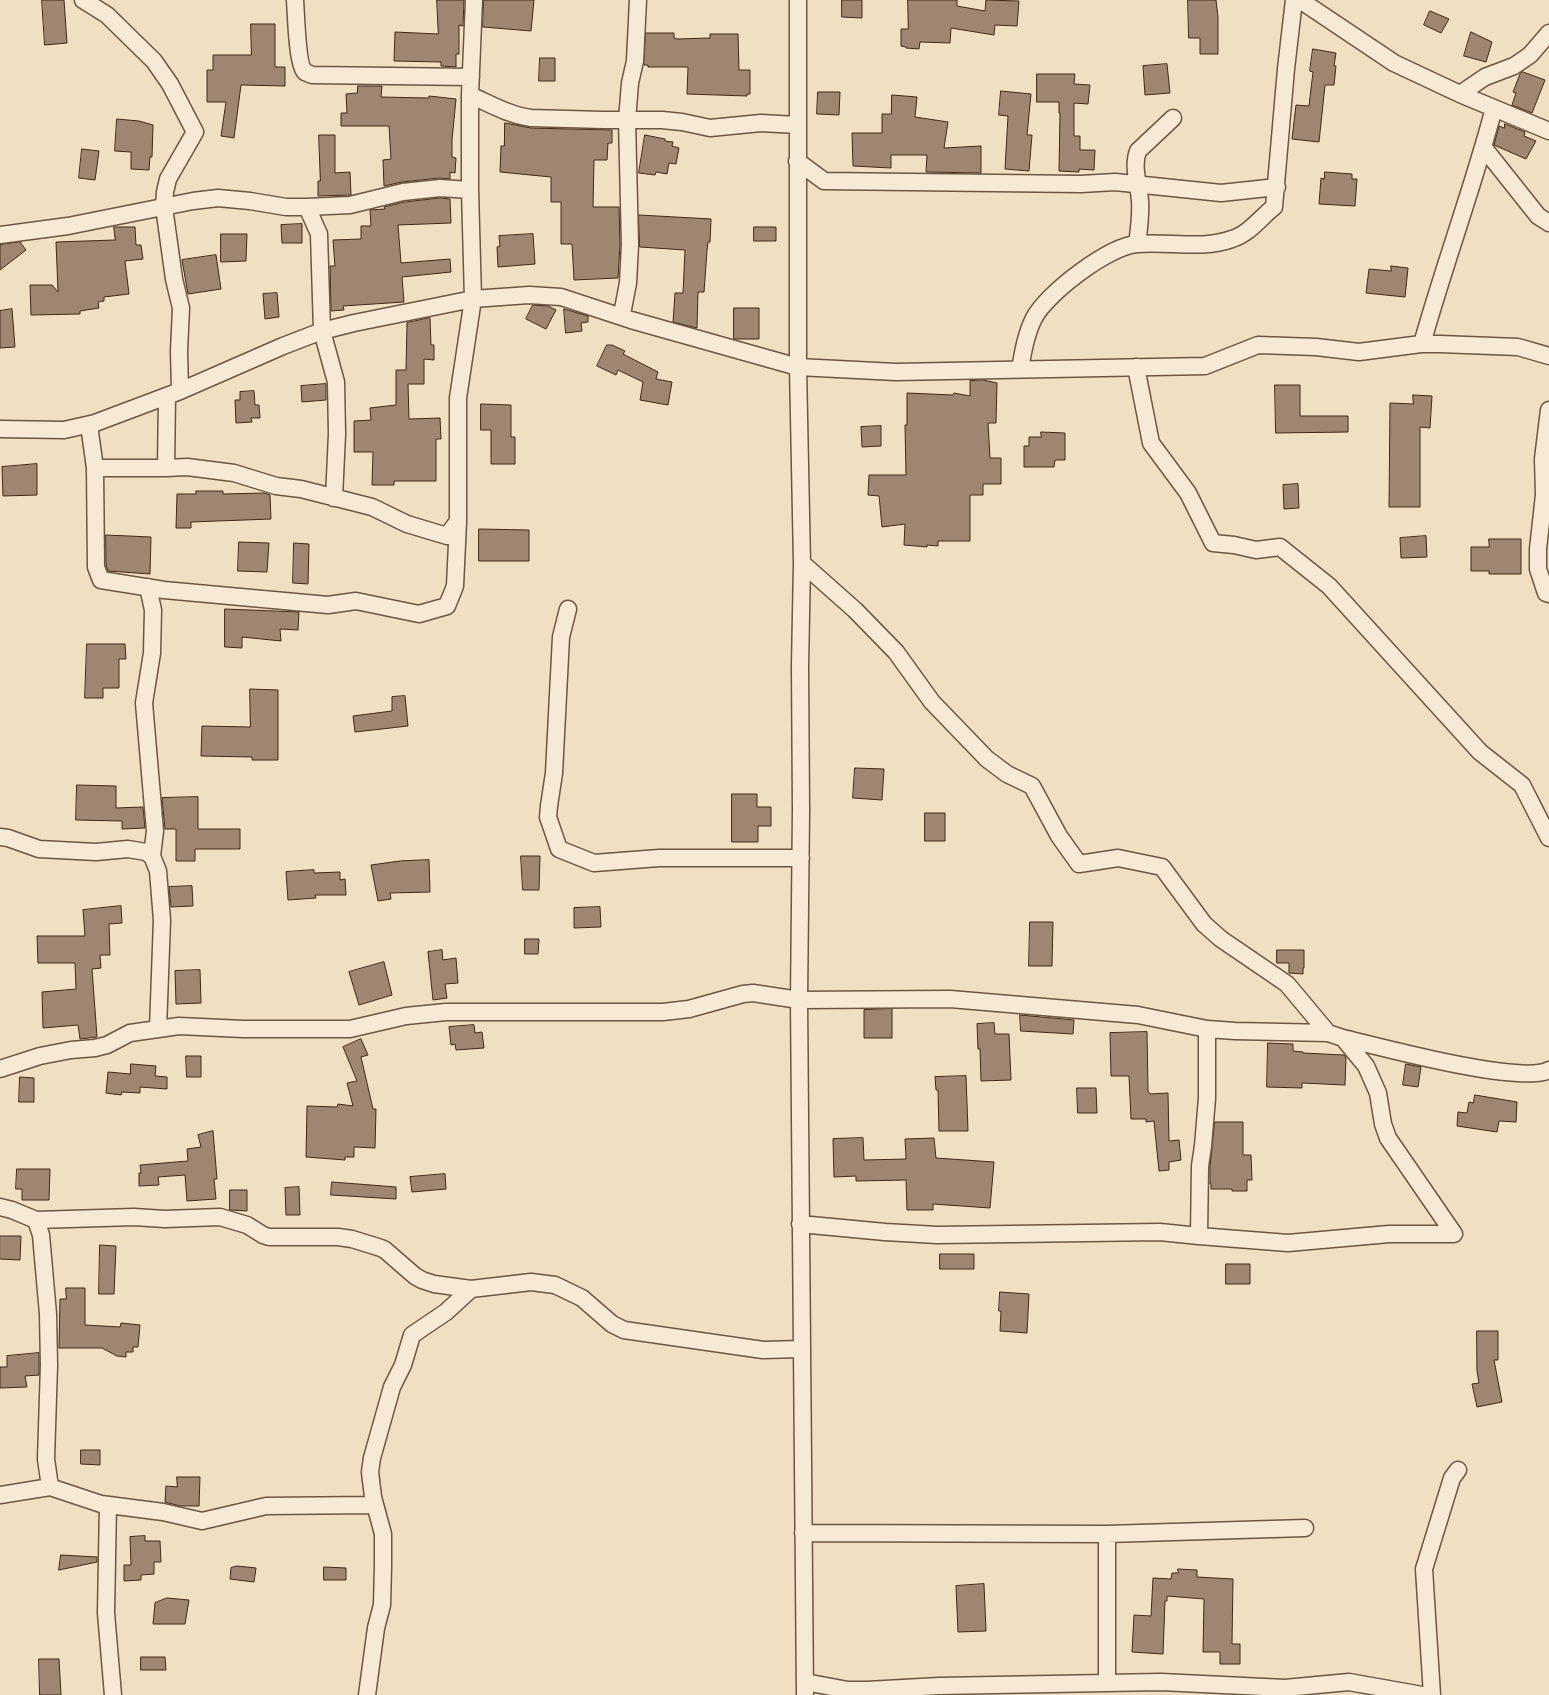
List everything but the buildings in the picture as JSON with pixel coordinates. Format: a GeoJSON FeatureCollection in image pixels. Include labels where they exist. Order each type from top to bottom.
{"type":"FeatureCollection","features":[{"type":"Feature","properties":{"kind":"street"},"geometry":{"type":"LineString","coordinates":[[83,0],[107,15],[154,61],[170,84],[195,132],[168,179],[165,192],[164,207],[174,279],[181,308],[179,351],[166,468]]}},
{"type":"Feature","properties":{"kind":"street"},"geometry":{"type":"LineString","coordinates":[[295,0],[299,53],[302,67],[304,71],[312,75],[471,77]]}},
{"type":"Feature","properties":{"kind":"street"},"geometry":{"type":"LineString","coordinates":[[89,425],[95,468],[96,567],[100,580],[148,587],[328,605],[356,600],[419,614],[447,606],[455,586],[458,521],[458,398],[473,299],[470,95],[474,0]]}},
{"type":"Feature","properties":{"kind":"street"},"geometry":{"type":"LineString","coordinates":[[619,316],[623,309],[628,283],[630,245],[627,120],[630,83],[635,61],[638,0]]}},
{"type":"Feature","properties":{"kind":"street"},"geometry":{"type":"LineString","coordinates":[[798,0],[798,367],[802,563],[799,1000],[805,1688],[868,1690],[940,1686],[1161,1682],[1250,1690],[1349,1682],[1422,1695]]}},
{"type":"Feature","properties":{"kind":"street"},"geometry":{"type":"LineString","coordinates":[[1020,369],[1030,326],[1042,306],[1069,281],[1117,248],[1137,244],[1202,245],[1230,240],[1239,237],[1274,207],[1294,0]]}},
{"type":"Feature","properties":{"kind":"street"},"geometry":{"type":"LineString","coordinates":[[1300,0],[1394,63],[1460,94],[1549,131]]}},
{"type":"Feature","properties":{"kind":"street"},"geometry":{"type":"LineString","coordinates":[[1460,94],[1486,77],[1514,66],[1530,55],[1549,33]]}},
{"type":"Feature","properties":{"kind":"street"},"geometry":{"type":"LineString","coordinates":[[470,95],[520,116],[548,120],[668,120],[710,128],[761,123],[797,124]]}},
{"type":"Feature","properties":{"kind":"street"},"geometry":{"type":"LineString","coordinates":[[1422,344],[1438,288],[1484,148],[1494,108]]}},
{"type":"Feature","properties":{"kind":"street"},"geometry":{"type":"LineString","coordinates":[[1137,244],[1140,208],[1135,164],[1138,151],[1173,118]]}},
{"type":"Feature","properties":{"kind":"street"},"geometry":{"type":"LineString","coordinates":[[1484,148],[1538,216],[1549,224]]}},
{"type":"Feature","properties":{"kind":"street"},"geometry":{"type":"LineString","coordinates":[[797,160],[824,181],[1032,184],[1114,182],[1221,192],[1277,187]]}},
{"type":"Feature","properties":{"kind":"street"},"geometry":{"type":"LineString","coordinates":[[0,235],[68,226],[218,198],[286,207],[307,207],[350,205],[402,192],[440,188],[470,190]]}},
{"type":"Feature","properties":{"kind":"street"},"geometry":{"type":"LineString","coordinates":[[307,207],[319,234],[322,332],[336,382],[337,434],[334,498]]}},
{"type":"Feature","properties":{"kind":"street"},"geometry":{"type":"LineString","coordinates":[[0,429],[64,430],[89,425],[173,394],[283,346],[354,323],[473,299],[544,295],[561,298],[798,367],[896,372],[1205,366],[1258,345],[1316,347],[1359,352],[1422,344],[1440,344],[1518,348],[1549,357]]}},
{"type":"Feature","properties":{"kind":"street"},"geometry":{"type":"LineString","coordinates":[[1136,368],[1151,443],[1188,493],[1213,543],[1256,550],[1280,547],[1329,586],[1480,752],[1522,785],[1549,838]]}},
{"type":"Feature","properties":{"kind":"street"},"geometry":{"type":"LineString","coordinates":[[1549,410],[1543,458],[1544,495],[1538,549],[1538,569],[1546,593],[1549,594]]}},
{"type":"Feature","properties":{"kind":"street"},"geometry":{"type":"LineString","coordinates":[[95,468],[187,467],[234,473],[276,486],[301,490],[372,508],[407,524],[447,536],[458,521]]}},
{"type":"Feature","properties":{"kind":"street"},"geometry":{"type":"LineString","coordinates":[[800,1224],[937,1235],[1160,1232],[1288,1243],[1389,1234],[1454,1234],[1388,1138],[1383,1124],[1378,1094],[1373,1080],[1360,1058],[1336,1036],[1287,984],[1221,939],[1204,924],[1162,867],[1118,858],[1079,864],[1059,836],[1032,786],[1007,774],[987,759],[932,702],[896,652],[855,610],[802,563]]}},
{"type":"Feature","properties":{"kind":"street"},"geometry":{"type":"LineString","coordinates":[[148,587],[154,610],[152,653],[144,703],[155,830],[152,856],[158,871],[162,920],[158,1028]]}},
{"type":"Feature","properties":{"kind":"street"},"geometry":{"type":"LineString","coordinates":[[568,609],[561,637],[553,784],[548,817],[559,849],[594,863],[660,858],[801,858]]}},
{"type":"Feature","properties":{"kind":"street"},"geometry":{"type":"LineString","coordinates":[[0,837],[39,849],[96,852],[128,849],[146,852],[152,856]]}},
{"type":"Feature","properties":{"kind":"street"},"geometry":{"type":"LineString","coordinates":[[0,1069],[40,1056],[107,1045],[130,1033],[158,1028],[179,1026],[243,1029],[350,1029],[406,1016],[446,1012],[663,1012],[689,1009],[743,994],[759,994],[799,1000],[950,999],[1138,1015],[1207,1029],[1336,1036],[1501,1072],[1532,1074],[1549,1070]]}},
{"type":"Feature","properties":{"kind":"street"},"geometry":{"type":"LineString","coordinates":[[1199,1236],[1200,1166],[1204,1146],[1207,1098],[1207,1029]]}},
{"type":"Feature","properties":{"kind":"street"},"geometry":{"type":"LineString","coordinates":[[0,1207],[36,1220],[220,1217],[247,1225],[269,1237],[323,1236],[352,1239],[385,1250],[415,1276],[428,1283],[471,1289],[531,1282],[549,1284],[582,1298],[612,1324],[624,1330],[763,1350],[801,1349]]}},
{"type":"Feature","properties":{"kind":"street"},"geometry":{"type":"LineString","coordinates":[[36,1220],[41,1235],[48,1314],[49,1365],[46,1459],[50,1487]]}},
{"type":"Feature","properties":{"kind":"street"},"geometry":{"type":"LineString","coordinates":[[368,1695],[376,1628],[382,1605],[384,1546],[375,1504],[370,1466],[392,1387],[403,1365],[412,1335],[446,1312],[471,1289]]}},
{"type":"Feature","properties":{"kind":"street"},"geometry":{"type":"LineString","coordinates":[[1432,1695],[1424,1569],[1452,1478],[1458,1470]]}},
{"type":"Feature","properties":{"kind":"street"},"geometry":{"type":"LineString","coordinates":[[0,1495],[50,1487],[101,1504],[163,1512],[202,1521],[266,1506],[375,1504]]}},
{"type":"Feature","properties":{"kind":"street"},"geometry":{"type":"LineString","coordinates":[[108,1505],[106,1613],[113,1695]]}},
{"type":"Feature","properties":{"kind":"street"},"geometry":{"type":"LineString","coordinates":[[803,1533],[1107,1534],[1304,1528]]}},
{"type":"Feature","properties":{"kind":"street"},"geometry":{"type":"LineString","coordinates":[[1107,1534],[1107,1683]]}}]}
